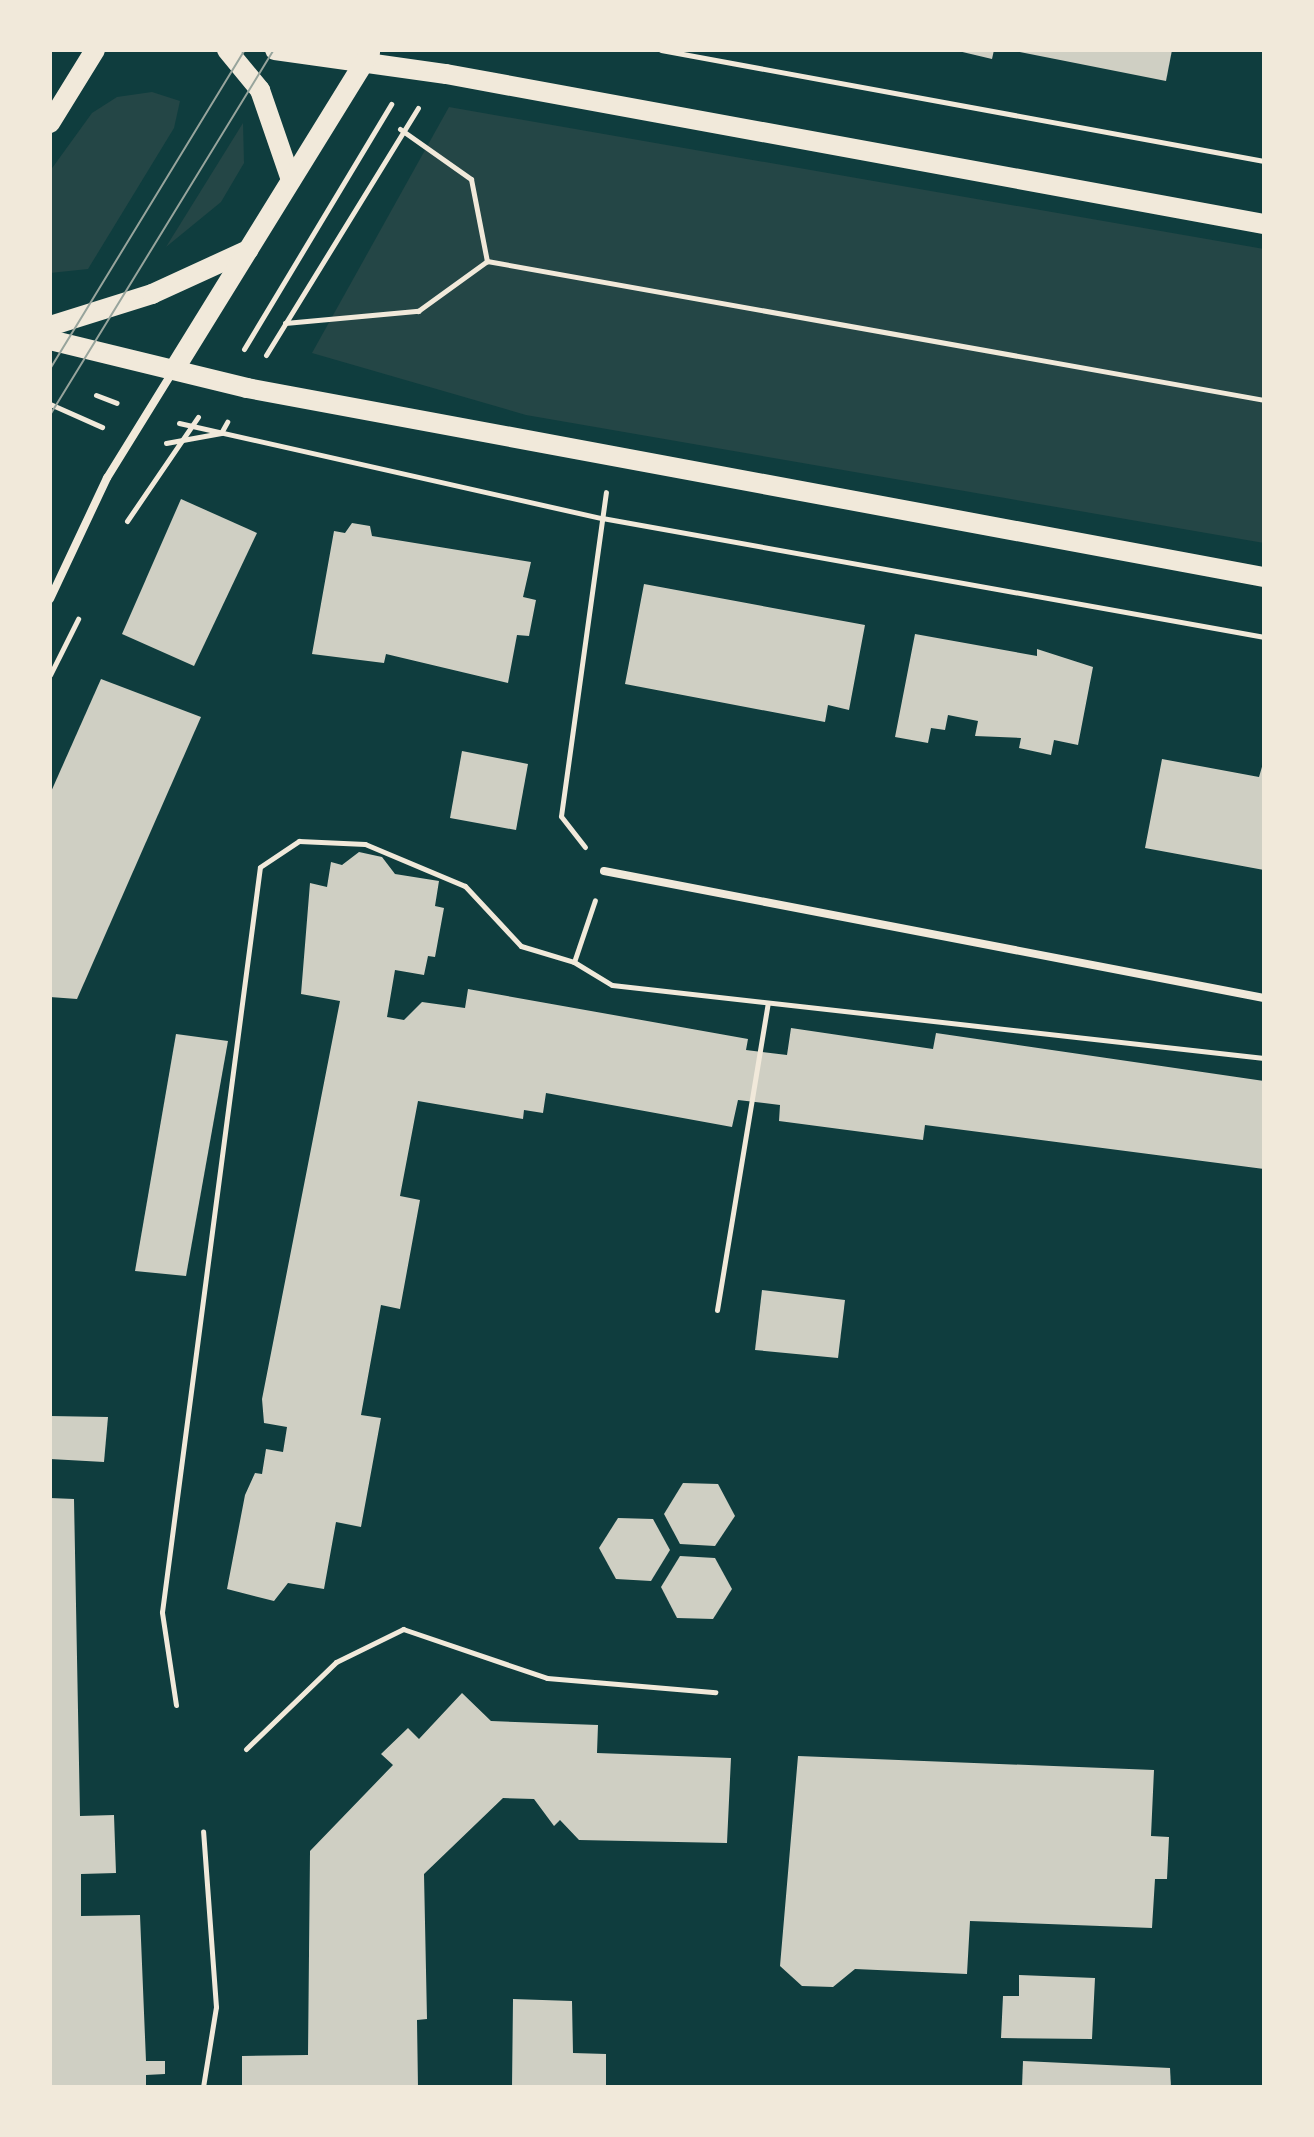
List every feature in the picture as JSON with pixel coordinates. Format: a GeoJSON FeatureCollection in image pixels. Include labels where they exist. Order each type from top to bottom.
{"type":"FeatureCollection","features":[{"type":"Feature","properties":{"kind":"main road"},"geometry":{"type":"LineString","coordinates":[[50,123],[95,50]]}},
{"type":"Feature","properties":{"kind":"main road"},"geometry":{"type":"LineString","coordinates":[[227,50],[260,90],[291,180]]}},
{"type":"Feature","properties":{"kind":"main road"},"geometry":{"type":"LineString","coordinates":[[275,50],[368,56],[446,74],[1264,224]]}},
{"type":"Feature","properties":{"kind":"main road"},"geometry":{"type":"LineString","coordinates":[[174,370],[368,56]]}},
{"type":"Feature","properties":{"kind":"main road"},"geometry":{"type":"LineString","coordinates":[[50,326],[152,294],[248,250]]}},
{"type":"Feature","properties":{"kind":"main road"},"geometry":{"type":"LineString","coordinates":[[50,340],[247,388],[1264,577]]}},
{"type":"Feature","properties":{"kind":"street"},"geometry":{"type":"LineString","coordinates":[[50,599],[107,478],[174,370]]}},
{"type":"Feature","properties":{"kind":"street"},"geometry":{"type":"LineString","coordinates":[[604,871],[1264,998]]}},
{"type":"Feature","properties":{"kind":"path"},"geometry":{"type":"LineString","coordinates":[[661,50],[1264,161]]}},
{"type":"Feature","properties":{"kind":"path"},"geometry":{"type":"LineString","coordinates":[[446,74],[400,129],[221,433],[602,518],[1264,637]]}},
{"type":"Feature","properties":{"kind":"path"},"geometry":{"type":"LineString","coordinates":[[243,351],[390,106]]}},
{"type":"Feature","properties":{"kind":"path"},"geometry":{"type":"LineString","coordinates":[[400,129],[471,179],[487,261]]}},
{"type":"Feature","properties":{"kind":"path"},"geometry":{"type":"LineString","coordinates":[[285,323],[418,311],[487,261],[1264,400]]}},
{"type":"Feature","properties":{"kind":"path"},"geometry":{"type":"LineString","coordinates":[[124,526],[178,446]]}},
{"type":"Feature","properties":{"kind":"path"},"geometry":{"type":"LineString","coordinates":[[574,962],[604,871],[561,816],[611,456]]}},
{"type":"Feature","properties":{"kind":"path"},"geometry":{"type":"LineString","coordinates":[[50,675],[84,608]]}},
{"type":"Feature","properties":{"kind":"path"},"geometry":{"type":"LineString","coordinates":[[176,1705],[162,1612],[260,867],[299,841],[365,844],[465,886],[521,946],[574,962],[612,985],[1264,1058]]}},
{"type":"Feature","properties":{"kind":"path"},"geometry":{"type":"LineString","coordinates":[[717,1310],[768,1003]]}},
{"type":"Feature","properties":{"kind":"path"},"geometry":{"type":"LineString","coordinates":[[246,1749],[336,1662],[403,1629],[547,1678],[715,1692]]}},
{"type":"Feature","properties":{"kind":"path"},"geometry":{"type":"LineString","coordinates":[[203,1831],[216,2007],[203,2087]]}},
{"type":"Feature","properties":{"kind":"shaded area"},"geometry":{"type":"Polygon","coordinates":[[[152,92],[180,101],[174,128],[88,269],[50,273],[50,171],[92,113],[117,97],[152,92]]]}},
{"type":"Feature","properties":{"kind":"shaded area"},"geometry":{"type":"Polygon","coordinates":[[[449,107],[1264,249],[1264,543],[526,415],[312,353],[449,107]]]}},
{"type":"Feature","properties":{"kind":"shaded area"},"geometry":{"type":"Polygon","coordinates":[[[243,123],[244,163],[221,202],[166,247],[243,123]]]}},
{"type":"Feature","properties":{"kind":"building"},"geometry":{"type":"Polygon","coordinates":[[[954,50],[994,50],[992,59],[954,50]]]}},
{"type":"Feature","properties":{"kind":"building"},"geometry":{"type":"Polygon","coordinates":[[[1010,50],[1172,50],[1166,81],[1010,50]]]}},
{"type":"Feature","properties":{"kind":"building"},"geometry":{"type":"Polygon","coordinates":[[[181,499],[257,533],[194,666],[122,634],[181,499]]]}},
{"type":"Feature","properties":{"kind":"building"},"geometry":{"type":"Polygon","coordinates":[[[352,523],[370,526],[372,536],[531,562],[523,597],[536,600],[529,636],[517,635],[508,683],[386,654],[384,663],[312,654],[334,531],[345,533],[352,523]]]}},
{"type":"Feature","properties":{"kind":"building"},"geometry":{"type":"Polygon","coordinates":[[[644,584],[865,625],[849,710],[828,705],[825,722],[625,684],[644,584]]]}},
{"type":"Feature","properties":{"kind":"building"},"geometry":{"type":"Polygon","coordinates":[[[915,634],[1037,656],[1037,649],[1093,667],[1078,745],[1054,740],[1051,755],[1019,748],[1021,738],[975,736],[978,721],[948,715],[945,730],[931,728],[928,743],[895,737],[915,634]]]}},
{"type":"Feature","properties":{"kind":"building"},"geometry":{"type":"Polygon","coordinates":[[[101,679],[201,717],[77,999],[50,997],[50,794],[101,679]]]}},
{"type":"Feature","properties":{"kind":"building"},"geometry":{"type":"Polygon","coordinates":[[[462,751],[528,764],[516,830],[450,818],[462,751]]]}},
{"type":"Feature","properties":{"kind":"building"},"geometry":{"type":"Polygon","coordinates":[[[1162,759],[1259,777],[1264,760],[1264,870],[1145,848],[1162,759]]]}},
{"type":"Feature","properties":{"kind":"building"},"geometry":{"type":"Polygon","coordinates":[[[359,852],[382,857],[395,874],[439,881],[435,906],[444,908],[435,957],[428,956],[424,975],[395,970],[387,1017],[404,1020],[422,1002],[465,1008],[468,989],[748,1039],[746,1050],[787,1055],[791,1028],[933,1049],[936,1033],[1264,1081],[1264,1169],[925,1125],[923,1140],[779,1121],[780,1105],[738,1100],[732,1127],[546,1093],[543,1113],[524,1110],[523,1119],[418,1101],[400,1196],[420,1200],[400,1309],[381,1305],[361,1415],[381,1418],[361,1527],[336,1522],[324,1589],[288,1583],[274,1601],[227,1589],[245,1495],[255,1473],[262,1474],[266,1449],[283,1452],[287,1427],[264,1423],[262,1399],[340,1001],[301,994],[310,883],[327,887],[331,862],[342,865],[359,852]]]}},
{"type":"Feature","properties":{"kind":"building"},"geometry":{"type":"Polygon","coordinates":[[[176,1034],[228,1041],[186,1276],[135,1271],[176,1034]]]}},
{"type":"Feature","properties":{"kind":"building"},"geometry":{"type":"Polygon","coordinates":[[[762,1290],[845,1300],[838,1358],[755,1350],[762,1290]]]}},
{"type":"Feature","properties":{"kind":"building"},"geometry":{"type":"Polygon","coordinates":[[[50,1416],[108,1417],[104,1462],[50,1459],[50,1416]]]}},
{"type":"Feature","properties":{"kind":"building"},"geometry":{"type":"Polygon","coordinates":[[[683,1483],[718,1484],[735,1516],[715,1546],[680,1544],[664,1514],[683,1483]]]}},
{"type":"Feature","properties":{"kind":"building"},"geometry":{"type":"Polygon","coordinates":[[[50,1498],[74,1499],[80,1816],[114,1815],[116,1873],[81,1874],[81,1916],[140,1915],[146,2061],[165,2061],[165,2074],[146,2075],[146,2087],[50,2087],[50,1498]]]}},
{"type":"Feature","properties":{"kind":"building"},"geometry":{"type":"Polygon","coordinates":[[[618,1518],[653,1519],[670,1550],[651,1581],[616,1579],[599,1548],[618,1518]]]}},
{"type":"Feature","properties":{"kind":"building"},"geometry":{"type":"Polygon","coordinates":[[[680,1556],[715,1558],[732,1589],[713,1619],[677,1618],[661,1587],[680,1556]]]}},
{"type":"Feature","properties":{"kind":"building"},"geometry":{"type":"Polygon","coordinates":[[[462,1693],[491,1721],[598,1725],[597,1753],[731,1758],[727,1843],[579,1840],[560,1820],[554,1826],[534,1799],[503,1798],[424,1874],[427,2019],[417,2020],[418,2087],[242,2087],[242,2056],[308,2055],[310,1851],[393,1765],[381,1754],[408,1728],[419,1739],[462,1693]]]}},
{"type":"Feature","properties":{"kind":"building"},"geometry":{"type":"Polygon","coordinates":[[[798,1756],[1154,1770],[1151,1836],[1169,1837],[1167,1879],[1155,1879],[1152,1928],[970,1921],[967,1974],[855,1969],[833,1987],[802,1986],[780,1966],[798,1756]]]}},
{"type":"Feature","properties":{"kind":"building"},"geometry":{"type":"Polygon","coordinates":[[[1019,1975],[1095,1978],[1092,2039],[1001,2038],[1003,1996],[1019,1996],[1019,1975]]]}},
{"type":"Feature","properties":{"kind":"building"},"geometry":{"type":"Polygon","coordinates":[[[513,1999],[572,2001],[573,2053],[606,2054],[606,2087],[512,2087],[513,1999]]]}},
{"type":"Feature","properties":{"kind":"building"},"geometry":{"type":"Polygon","coordinates":[[[1023,2061],[1170,2068],[1171,2087],[1022,2087],[1023,2061]]]}},
{"type":"Feature","properties":{"kind":"tram line"},"geometry":{"type":"LineString","coordinates":[[50,369],[245,50]]}},
{"type":"Feature","properties":{"kind":"tram line"},"geometry":{"type":"LineString","coordinates":[[50,415],[274,50]]}}]}
